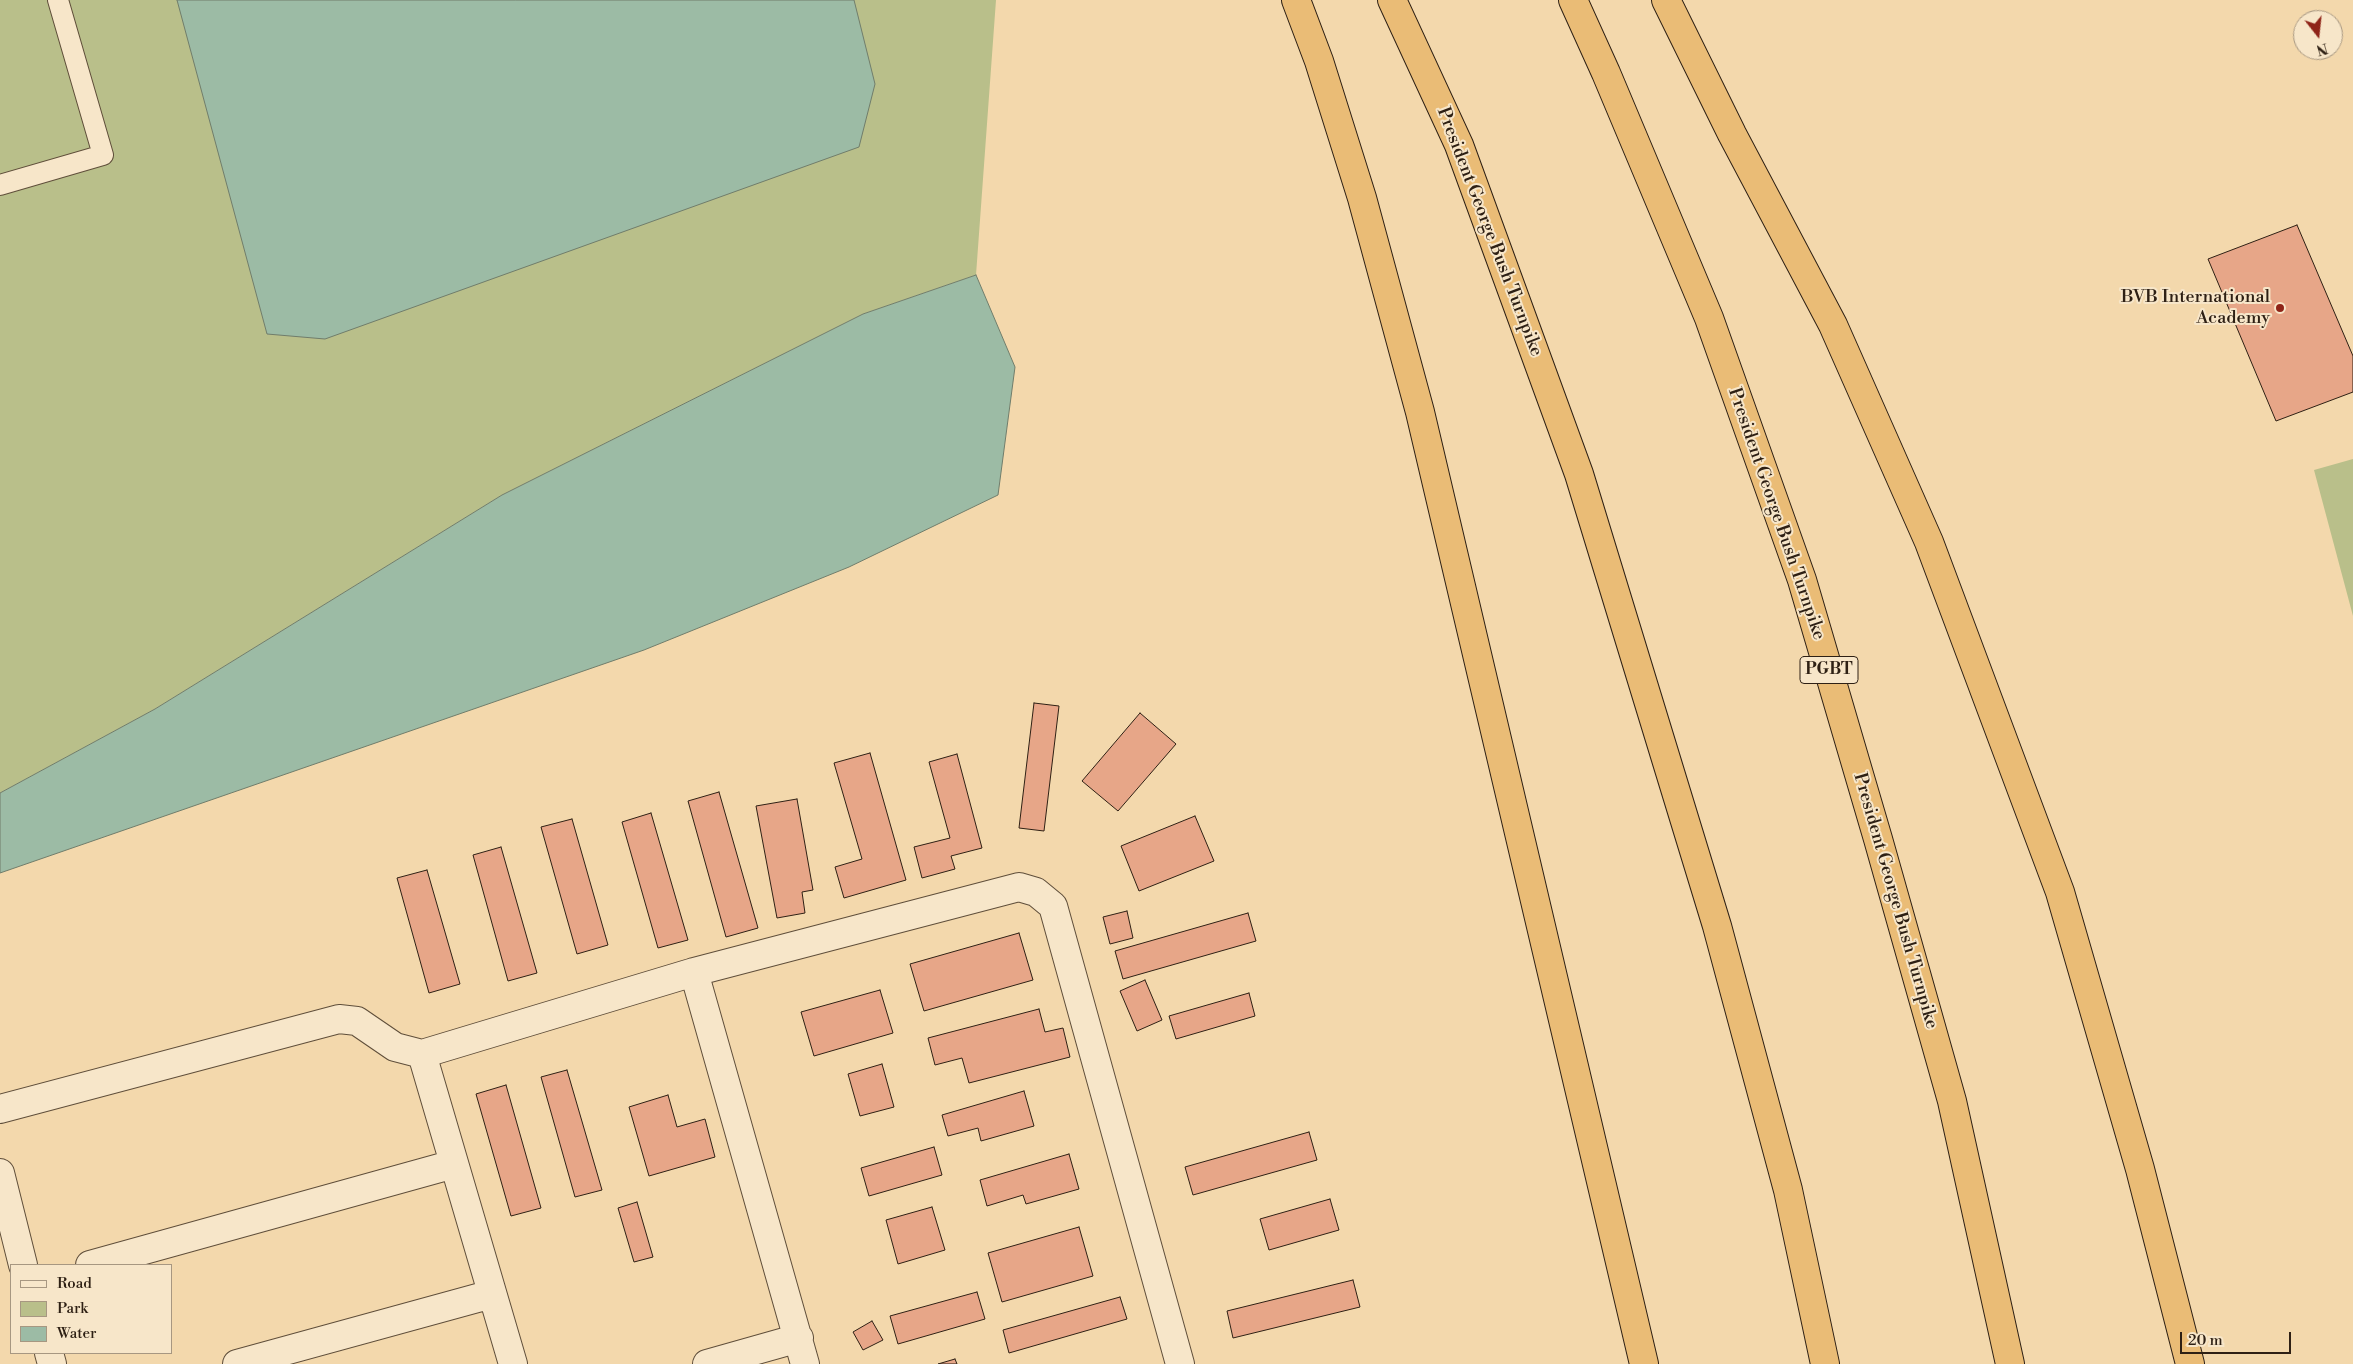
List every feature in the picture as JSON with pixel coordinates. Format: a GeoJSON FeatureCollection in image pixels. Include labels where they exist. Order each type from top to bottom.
{"type":"FeatureCollection","features":[{"type":"Feature","properties":{"kind":"highway"},"geometry":{"type":"LineString","coordinates":[[1296,0],[1319,62],[1362,198],[1420,412],[1644,1364]]}},
{"type":"Feature","properties":{"kind":"highway","name":"President George Bush Turnpike"},"geometry":{"type":"LineString","coordinates":[[1392,0],[1459,145],[1579,474],[1717,926],[1788,1190],[1825,1364]]}},
{"type":"Feature","properties":{"kind":"highway","name":"President George Bush Turnpike"},"geometry":{"type":"LineString","coordinates":[[1573,0],[1610,82],[1709,318],[1802,580],[1878,838],[1952,1101],[2010,1364]]}},
{"type":"Feature","properties":{"kind":"highway"},"geometry":{"type":"LineString","coordinates":[[1666,0],[1732,134],[1833,324],[1932,551],[2060,892],[2140,1170],[2190,1364]]}},
{"type":"Feature","properties":{"kind":"street"},"geometry":{"type":"LineString","coordinates":[[0,1108],[339,1019],[357,1021],[395,1047],[422,1054],[694,972],[1019,887],[1036,892],[1053,906],[1180,1364]]}},
{"type":"Feature","properties":{"kind":"street"},"geometry":{"type":"LineString","coordinates":[[694,972],[802,1351],[707,1364]]}},
{"type":"Feature","properties":{"kind":"street"},"geometry":{"type":"LineString","coordinates":[[422,1054],[513,1364]]}},
{"type":"Feature","properties":{"kind":"street"},"geometry":{"type":"LineString","coordinates":[[94,1264],[454,1164]]}},
{"type":"Feature","properties":{"kind":"street"},"geometry":{"type":"LineString","coordinates":[[0,1173],[23,1264]]}},
{"type":"Feature","properties":{"kind":"street"},"geometry":{"type":"LineString","coordinates":[[237,1364],[492,1294]]}},
{"type":"Feature","properties":{"kind":"lane"},"geometry":{"type":"LineString","coordinates":[[0,185],[103,155],[58,0]]}},
{"type":"Feature","properties":{"kind":"green space"},"geometry":{"type":"Polygon","coordinates":[[[0,0],[996,0],[976,275],[863,314],[502,495],[155,709],[0,793],[0,0]]]}},
{"type":"Feature","properties":{"kind":"green space"},"geometry":{"type":"Polygon","coordinates":[[[2353,459],[2353,616],[2314,470],[2353,459]]]}},
{"type":"Feature","properties":{"kind":"water"},"geometry":{"type":"Polygon","coordinates":[[[177,0],[854,0],[875,84],[859,147],[325,339],[267,334],[177,0]]]}},
{"type":"Feature","properties":{"kind":"water"},"geometry":{"type":"Polygon","coordinates":[[[976,275],[1015,367],[998,495],[849,567],[644,650],[0,873],[0,793],[155,709],[502,495],[863,314],[976,275]]]}},
{"type":"Feature","properties":{"kind":"building","name":"BVB International Academy"},"geometry":{"type":"Polygon","coordinates":[[[2297,225],[2353,356],[2353,392],[2276,421],[2208,259],[2297,225]]]}},
{"type":"Feature","properties":{"kind":"building"},"geometry":{"type":"Polygon","coordinates":[[[1034,703],[1059,706],[1044,831],[1019,828],[1034,703]]]}},
{"type":"Feature","properties":{"kind":"building"},"geometry":{"type":"Polygon","coordinates":[[[1140,713],[1176,744],[1118,811],[1082,781],[1140,713]]]}},
{"type":"Feature","properties":{"kind":"building"},"geometry":{"type":"Polygon","coordinates":[[[870,753],[906,880],[844,898],[835,867],[862,859],[834,763],[870,753]]]}},
{"type":"Feature","properties":{"kind":"building"},"geometry":{"type":"Polygon","coordinates":[[[957,754],[982,848],[951,856],[955,869],[922,878],[914,847],[950,838],[929,762],[957,754]]]}},
{"type":"Feature","properties":{"kind":"building"},"geometry":{"type":"Polygon","coordinates":[[[719,792],[758,928],[726,937],[688,801],[719,792]]]}},
{"type":"Feature","properties":{"kind":"building"},"geometry":{"type":"Polygon","coordinates":[[[797,799],[813,890],[802,892],[805,913],[777,918],[756,806],[797,799]]]}},
{"type":"Feature","properties":{"kind":"building"},"geometry":{"type":"Polygon","coordinates":[[[651,813],[688,940],[658,948],[622,822],[651,813]]]}},
{"type":"Feature","properties":{"kind":"building"},"geometry":{"type":"Polygon","coordinates":[[[1195,816],[1214,861],[1139,891],[1121,846],[1195,816]]]}},
{"type":"Feature","properties":{"kind":"building"},"geometry":{"type":"Polygon","coordinates":[[[572,819],[608,945],[577,954],[541,827],[572,819]]]}},
{"type":"Feature","properties":{"kind":"building"},"geometry":{"type":"Polygon","coordinates":[[[501,847],[537,973],[508,981],[473,855],[501,847]]]}},
{"type":"Feature","properties":{"kind":"building"},"geometry":{"type":"Polygon","coordinates":[[[427,870],[460,984],[429,993],[397,878],[427,870]]]}},
{"type":"Feature","properties":{"kind":"building"},"geometry":{"type":"Polygon","coordinates":[[[1127,911],[1133,938],[1110,944],[1103,917],[1127,911]]]}},
{"type":"Feature","properties":{"kind":"building"},"geometry":{"type":"Polygon","coordinates":[[[1248,913],[1256,941],[1123,979],[1115,951],[1248,913]]]}},
{"type":"Feature","properties":{"kind":"building"},"geometry":{"type":"Polygon","coordinates":[[[1019,933],[1033,980],[924,1011],[910,964],[1019,933]]]}},
{"type":"Feature","properties":{"kind":"building"},"geometry":{"type":"Polygon","coordinates":[[[1145,980],[1162,1020],[1137,1031],[1120,991],[1145,980]]]}},
{"type":"Feature","properties":{"kind":"building"},"geometry":{"type":"Polygon","coordinates":[[[880,990],[893,1033],[814,1056],[801,1012],[880,990]]]}},
{"type":"Feature","properties":{"kind":"building"},"geometry":{"type":"Polygon","coordinates":[[[1249,993],[1255,1016],[1176,1039],[1169,1016],[1249,993]]]}},
{"type":"Feature","properties":{"kind":"building"},"geometry":{"type":"Polygon","coordinates":[[[1039,1009],[1045,1032],[1063,1028],[1070,1057],[969,1083],[962,1058],[935,1065],[928,1038],[1039,1009]]]}},
{"type":"Feature","properties":{"kind":"building"},"geometry":{"type":"Polygon","coordinates":[[[882,1064],[894,1107],[860,1116],[848,1074],[882,1064]]]}},
{"type":"Feature","properties":{"kind":"building"},"geometry":{"type":"Polygon","coordinates":[[[567,1070],[602,1190],[575,1197],[541,1077],[567,1070]]]}},
{"type":"Feature","properties":{"kind":"building"},"geometry":{"type":"Polygon","coordinates":[[[506,1085],[541,1208],[511,1216],[476,1094],[506,1085]]]}},
{"type":"Feature","properties":{"kind":"building"},"geometry":{"type":"Polygon","coordinates":[[[1024,1091],[1034,1126],[981,1141],[978,1128],[948,1136],[942,1115],[1024,1091]]]}},
{"type":"Feature","properties":{"kind":"building"},"geometry":{"type":"Polygon","coordinates":[[[668,1095],[677,1127],[705,1119],[715,1157],[649,1176],[629,1107],[668,1095]]]}},
{"type":"Feature","properties":{"kind":"building"},"geometry":{"type":"Polygon","coordinates":[[[1309,1132],[1317,1160],[1193,1195],[1185,1167],[1309,1132]]]}},
{"type":"Feature","properties":{"kind":"building"},"geometry":{"type":"Polygon","coordinates":[[[934,1147],[942,1175],[869,1196],[861,1168],[934,1147]]]}},
{"type":"Feature","properties":{"kind":"building"},"geometry":{"type":"Polygon","coordinates":[[[1069,1154],[1079,1189],[1026,1204],[1023,1195],[987,1206],[980,1180],[1069,1154]]]}},
{"type":"Feature","properties":{"kind":"building"},"geometry":{"type":"Polygon","coordinates":[[[1330,1199],[1339,1230],[1269,1250],[1260,1219],[1330,1199]]]}},
{"type":"Feature","properties":{"kind":"building"},"geometry":{"type":"Polygon","coordinates":[[[637,1202],[653,1257],[634,1262],[618,1208],[637,1202]]]}},
{"type":"Feature","properties":{"kind":"building"},"geometry":{"type":"Polygon","coordinates":[[[932,1207],[945,1250],[898,1264],[886,1220],[932,1207]]]}},
{"type":"Feature","properties":{"kind":"building"},"geometry":{"type":"Polygon","coordinates":[[[1079,1227],[1093,1276],[1002,1302],[988,1253],[1079,1227]]]}},
{"type":"Feature","properties":{"kind":"building"},"geometry":{"type":"Polygon","coordinates":[[[1353,1280],[1360,1307],[1233,1338],[1227,1311],[1353,1280]]]}},
{"type":"Feature","properties":{"kind":"building"},"geometry":{"type":"Polygon","coordinates":[[[977,1292],[985,1319],[898,1344],[890,1316],[977,1292]]]}},
{"type":"Feature","properties":{"kind":"building"},"geometry":{"type":"Polygon","coordinates":[[[1120,1297],[1127,1319],[1009,1353],[1003,1330],[1120,1297]]]}},
{"type":"Feature","properties":{"kind":"building"},"geometry":{"type":"Polygon","coordinates":[[[872,1321],[883,1340],[863,1350],[853,1332],[872,1321]]]}},
{"type":"Feature","properties":{"kind":"building"},"geometry":{"type":"Polygon","coordinates":[[[955,1359],[957,1364],[938,1364],[955,1359]]]}},
{"type":"Feature","properties":{"kind":"place","name":"BVB International Academy"},"geometry":{"type":"Point","coordinates":[2280,308]}}]}
